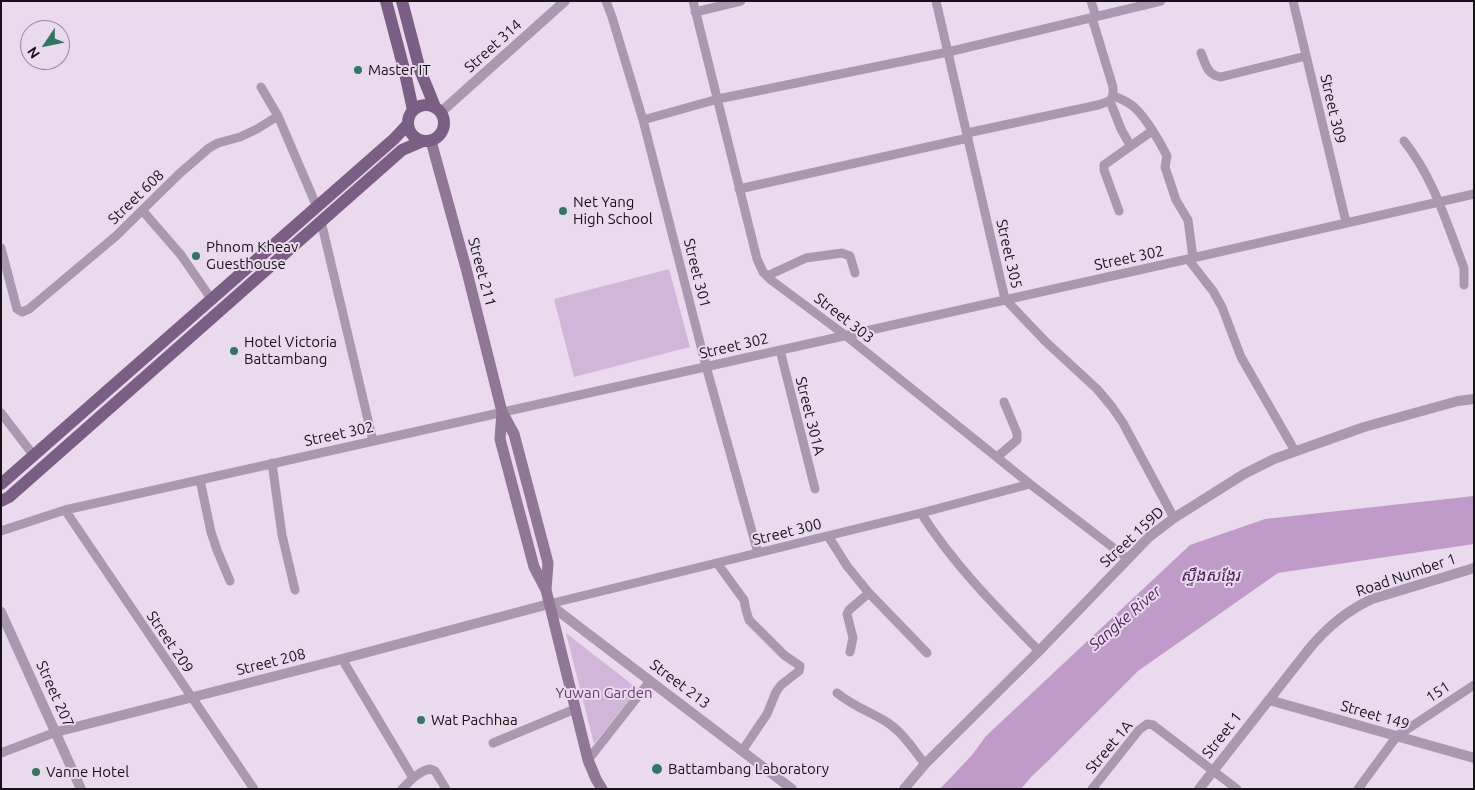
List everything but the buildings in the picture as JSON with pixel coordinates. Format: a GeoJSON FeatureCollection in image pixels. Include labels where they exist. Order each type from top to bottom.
{"type":"FeatureCollection","features":[{"type":"Feature","properties":{"kind":"main road"},"geometry":{"type":"LineString","coordinates":[[386,1],[413,110]]}},
{"type":"Feature","properties":{"kind":"main road"},"geometry":{"type":"LineString","coordinates":[[1,501],[16,491],[402,150],[435,139],[442,132],[444,122],[420,70],[402,1]]}},
{"type":"Feature","properties":{"kind":"main road"},"geometry":{"type":"LineString","coordinates":[[427,141],[418,140],[411,133],[408,119],[413,110],[421,105],[431,105],[438,110]]}},
{"type":"Feature","properties":{"kind":"main road"},"geometry":{"type":"LineString","coordinates":[[1,484],[212,300],[394,139],[408,124]]}},
{"type":"Feature","properties":{"kind":"main road","name":"Street 211"},"geometry":{"type":"LineString","coordinates":[[427,141],[466,268],[502,412],[500,439],[534,567],[546,590],[588,760],[602,789]]}},
{"type":"Feature","properties":{"kind":"street","name":"Street 314"},"geometry":{"type":"LineString","coordinates":[[438,110],[565,1]]}},
{"type":"Feature","properties":{"kind":"street","name":"Street 301"},"geometry":{"type":"LineString","coordinates":[[606,1],[643,120],[706,366],[758,553]]}},
{"type":"Feature","properties":{"kind":"street","name":"Street 303"},"geometry":{"type":"LineString","coordinates":[[693,1],[757,259],[767,276],[845,335],[1030,484],[1128,559]]}},
{"type":"Feature","properties":{"kind":"street"},"geometry":{"type":"LineString","coordinates":[[696,12],[741,1]]}},
{"type":"Feature","properties":{"kind":"street","name":"Street 305"},"geometry":{"type":"LineString","coordinates":[[936,1],[1005,299],[1046,342],[1097,389],[1112,407],[1123,423],[1174,518]]}},
{"type":"Feature","properties":{"kind":"street"},"geometry":{"type":"LineString","coordinates":[[1091,1],[1113,87],[1112,98],[1121,129],[1130,145]]}},
{"type":"Feature","properties":{"kind":"street"},"geometry":{"type":"LineString","coordinates":[[643,120],[718,100],[948,52],[1161,1]]}},
{"type":"Feature","properties":{"kind":"street","name":"Street 309"},"geometry":{"type":"LineString","coordinates":[[1293,1],[1346,222]]}},
{"type":"Feature","properties":{"kind":"street"},"geometry":{"type":"LineString","coordinates":[[1201,53],[1210,73],[1221,77],[1306,56]]}},
{"type":"Feature","properties":{"kind":"street"},"geometry":{"type":"LineString","coordinates":[[261,88],[278,116],[317,207]]}},
{"type":"Feature","properties":{"kind":"street"},"geometry":{"type":"LineString","coordinates":[[739,188],[1098,105],[1112,98],[1126,101],[1136,108],[1167,156],[1166,172],[1176,200],[1188,220],[1191,258],[1222,307],[1241,357],[1295,451]]}},
{"type":"Feature","properties":{"kind":"street","name":"Street 608"},"geometry":{"type":"LineString","coordinates":[[1,248],[17,309],[22,312],[29,309],[116,236],[179,174],[209,148],[218,143],[240,138],[278,116]]}},
{"type":"Feature","properties":{"kind":"street"},"geometry":{"type":"LineString","coordinates":[[1119,212],[1104,170],[1104,164],[1152,131]]}},
{"type":"Feature","properties":{"kind":"street"},"geometry":{"type":"LineString","coordinates":[[1404,141],[1415,155],[1439,202],[1464,268],[1464,285]]}},
{"type":"Feature","properties":{"kind":"street","name":"Street 302"},"geometry":{"type":"LineString","coordinates":[[1,531],[65,510],[1474,194]]}},
{"type":"Feature","properties":{"kind":"street"},"geometry":{"type":"LineString","coordinates":[[142,210],[181,255],[212,300]]}},
{"type":"Feature","properties":{"kind":"street"},"geometry":{"type":"LineString","coordinates":[[321,222],[373,441]]}},
{"type":"Feature","properties":{"kind":"street"},"geometry":{"type":"LineString","coordinates":[[767,276],[806,258],[842,253],[850,256],[855,273]]}},
{"type":"Feature","properties":{"kind":"street","name":"Street 301A"},"geometry":{"type":"LineString","coordinates":[[780,350],[814,489]]}},
{"type":"Feature","properties":{"kind":"street","name":"Street 159D"},"geometry":{"type":"LineString","coordinates":[[904,789],[925,764],[1128,559],[1149,538],[1174,518],[1244,474],[1274,459],[1364,427],[1458,401],[1474,399]]}},
{"type":"Feature","properties":{"kind":"street"},"geometry":{"type":"LineString","coordinates":[[997,457],[1017,440],[1017,433],[1004,402]]}},
{"type":"Feature","properties":{"kind":"street"},"geometry":{"type":"LineString","coordinates":[[1,413],[34,456]]}},
{"type":"Feature","properties":{"kind":"street"},"geometry":{"type":"LineString","coordinates":[[272,463],[282,535],[295,590]]}},
{"type":"Feature","properties":{"kind":"street"},"geometry":{"type":"LineString","coordinates":[[200,480],[211,532],[230,581]]}},
{"type":"Feature","properties":{"kind":"street","name":"Street 300"},"geometry":{"type":"LineString","coordinates":[[549,604],[921,513],[1030,484]]}},
{"type":"Feature","properties":{"kind":"street","name":"Street 209"},"geometry":{"type":"LineString","coordinates":[[65,510],[254,789]]}},
{"type":"Feature","properties":{"kind":"street"},"geometry":{"type":"LineString","coordinates":[[921,513],[932,530],[969,576],[1039,651]]}},
{"type":"Feature","properties":{"kind":"street"},"geometry":{"type":"LineString","coordinates":[[828,536],[868,594],[926,653]]}},
{"type":"Feature","properties":{"kind":"street"},"geometry":{"type":"LineString","coordinates":[[717,563],[744,600],[747,615],[753,624],[784,655],[800,666],[794,676],[781,685],[776,692],[767,714],[742,750]]}},
{"type":"Feature","properties":{"kind":"street","name":"Road Number 1"},"geometry":{"type":"LineString","coordinates":[[1269,700],[1318,639],[1347,612],[1372,599],[1474,568]]}},
{"type":"Feature","properties":{"kind":"street"},"geometry":{"type":"LineString","coordinates":[[850,652],[853,641],[847,612],[868,594]]}},
{"type":"Feature","properties":{"kind":"street","name":"Street 208"},"geometry":{"type":"LineString","coordinates":[[1,753],[56,732],[549,604]]}},
{"type":"Feature","properties":{"kind":"street","name":"Street 213"},"geometry":{"type":"LineString","coordinates":[[549,604],[792,789]]}},
{"type":"Feature","properties":{"kind":"street","name":"Street 207"},"geometry":{"type":"LineString","coordinates":[[1,612],[81,789]]}},
{"type":"Feature","properties":{"kind":"street"},"geometry":{"type":"LineString","coordinates":[[342,659],[413,778]]}},
{"type":"Feature","properties":{"kind":"street"},"geometry":{"type":"LineString","coordinates":[[588,760],[650,681]]}},
{"type":"Feature","properties":{"kind":"street","name":"151"},"geometry":{"type":"LineString","coordinates":[[1358,789],[1397,736],[1474,685]]}},
{"type":"Feature","properties":{"kind":"street"},"geometry":{"type":"LineString","coordinates":[[838,693],[849,703],[885,721],[895,729],[925,764]]}},
{"type":"Feature","properties":{"kind":"street","name":"Street 149"},"geometry":{"type":"LineString","coordinates":[[1269,700],[1474,758]]}},
{"type":"Feature","properties":{"kind":"street","name":"Street 1"},"geometry":{"type":"LineString","coordinates":[[1199,789],[1269,700]]}},
{"type":"Feature","properties":{"kind":"street"},"geometry":{"type":"LineString","coordinates":[[493,743],[575,709]]}},
{"type":"Feature","properties":{"kind":"street","name":"Street 1A"},"geometry":{"type":"LineString","coordinates":[[1092,789],[1139,730],[1147,724],[1153,725],[1214,770]]}},
{"type":"Feature","properties":{"kind":"street"},"geometry":{"type":"LineString","coordinates":[[402,789],[413,778],[430,769],[435,771],[446,789]]}},
{"type":"Feature","properties":{"kind":"street"},"geometry":{"type":"LineString","coordinates":[[1214,770],[1237,789]]}},
{"type":"Feature","properties":{"kind":"green space"},"geometry":{"type":"Polygon","coordinates":[[[669,269],[690,347],[574,377],[554,299],[669,269]]]}},
{"type":"Feature","properties":{"kind":"green space","name":"Yuwan Garden"},"geometry":{"type":"Polygon","coordinates":[[[566,633],[638,689],[594,744],[566,633]]]}},
{"type":"Feature","properties":{"kind":"water","name":"ស្ទឹងសង្កែរ"},"geometry":{"type":"Polygon","coordinates":[[[1474,496],[1474,544],[1278,573],[1138,671],[1021,789],[940,789],[972,755],[986,736],[1190,545],[1265,519],[1474,496]]]}},
{"type":"Feature","properties":{"kind":"place","name":"Master IT"},"geometry":{"type":"Point","coordinates":[358,70]}},
{"type":"Feature","properties":{"kind":"place","name":"Net Yang High School"},"geometry":{"type":"Point","coordinates":[563,211]}},
{"type":"Feature","properties":{"kind":"place","name":"Phnom Kheav Guesthouse"},"geometry":{"type":"Point","coordinates":[196,256]}},
{"type":"Feature","properties":{"kind":"place","name":"Hotel Victoria Battambang"},"geometry":{"type":"Point","coordinates":[234,351]}},
{"type":"Feature","properties":{"kind":"place","name":"Wat Pachhaa"},"geometry":{"type":"Point","coordinates":[421,720]}},
{"type":"Feature","properties":{"kind":"place","name":"Battambang Laboratory"},"geometry":{"type":"Point","coordinates":[657,769]}},
{"type":"Feature","properties":{"kind":"place","name":"Vanne Hotel"},"geometry":{"type":"Point","coordinates":[36,772]}},
{"type":"Feature","properties":{"kind":"water label","name":"Sangke River"},"geometry":{"type":"Point","coordinates":[1125,618]}}]}
